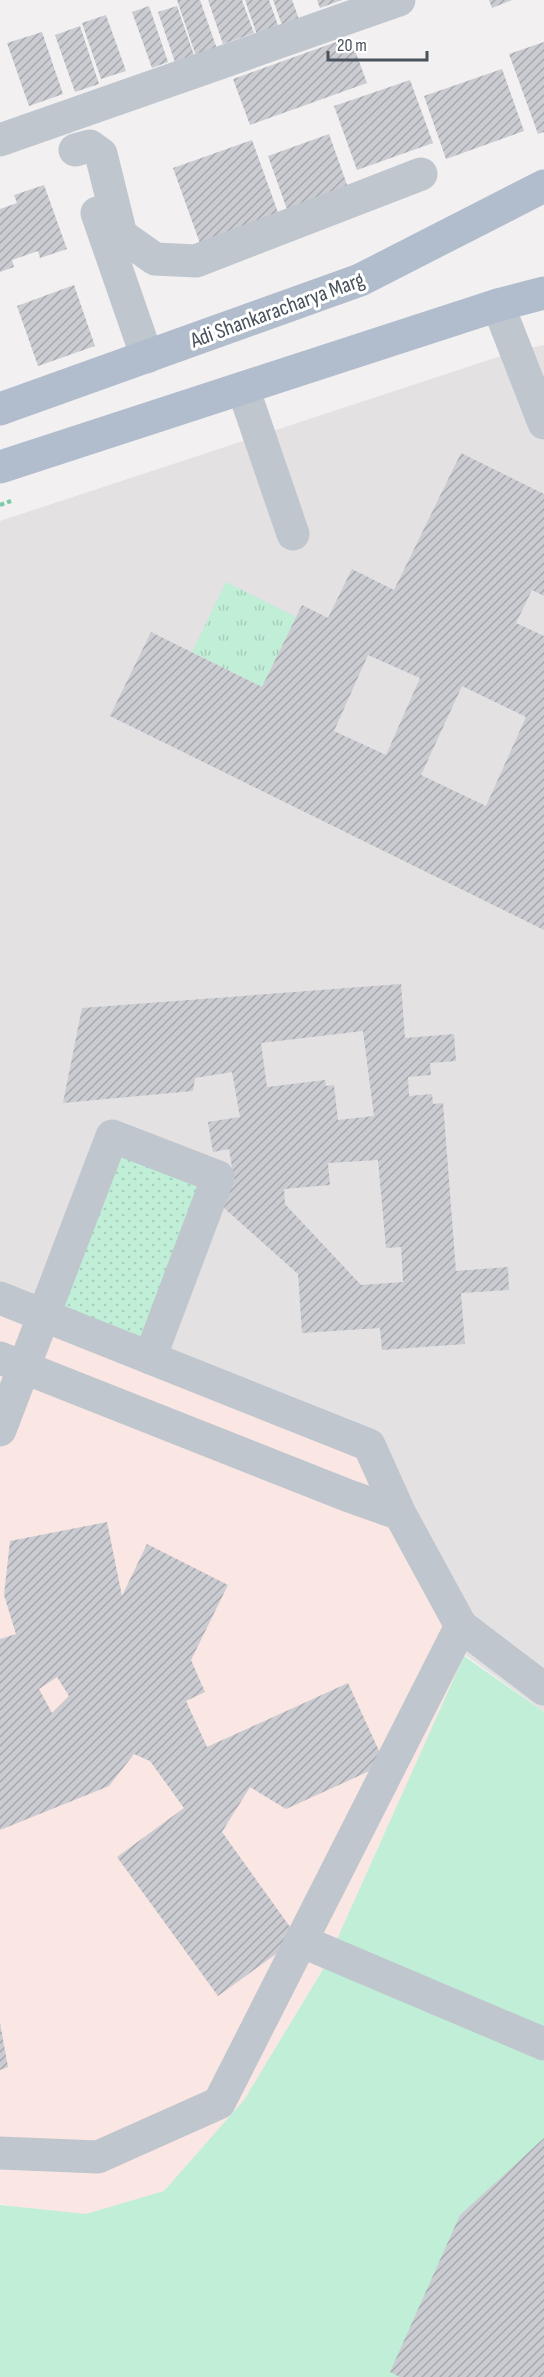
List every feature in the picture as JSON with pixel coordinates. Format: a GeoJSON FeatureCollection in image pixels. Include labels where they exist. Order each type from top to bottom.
{"type":"FeatureCollection","features":[{"type":"Feature","properties":{"kind":"main road","name":"Adi Shankaracharya Marg"},"geometry":{"type":"LineString","coordinates":[[0,409],[360,280],[544,186]]}},
{"type":"Feature","properties":{"kind":"main road"},"geometry":{"type":"LineString","coordinates":[[0,467],[498,305],[544,293]]}},
{"type":"Feature","properties":{"kind":"street"},"geometry":{"type":"LineString","coordinates":[[0,140],[399,0]]}},
{"type":"Feature","properties":{"kind":"street"},"geometry":{"type":"LineString","coordinates":[[64,118],[147,357]]}},
{"type":"Feature","properties":{"kind":"street"},"geometry":{"type":"LineString","coordinates":[[75,150],[90,146],[101,154],[121,235],[155,260],[195,261],[421,174]]}},
{"type":"Feature","properties":{"kind":"street"},"geometry":{"type":"LineString","coordinates":[[498,305],[544,423]]}},
{"type":"Feature","properties":{"kind":"street"},"geometry":{"type":"LineString","coordinates":[[243,388],[293,534]]}},
{"type":"Feature","properties":{"kind":"street"},"geometry":{"type":"LineString","coordinates":[[0,1430],[12,1363],[44,1315],[112,1136],[219,1177],[150,1358]]}},
{"type":"Feature","properties":{"kind":"street"},"geometry":{"type":"LineString","coordinates":[[0,1298],[369,1445],[400,1514],[461,1626],[544,1689]]}},
{"type":"Feature","properties":{"kind":"street"},"geometry":{"type":"LineString","coordinates":[[12,1363],[338,1492],[400,1514]]}},
{"type":"Feature","properties":{"kind":"street"},"geometry":{"type":"LineString","coordinates":[[0,2153],[98,2157],[219,2103],[461,1626]]}},
{"type":"Feature","properties":{"kind":"street"},"geometry":{"type":"LineString","coordinates":[[301,1941],[544,2044]]}},
{"type":"Feature","properties":{"kind":"shaded area"},"geometry":{"type":"Polygon","coordinates":[[[544,345],[544,1712],[0,1316],[0,521],[516,351],[544,345]]]}},
{"type":"Feature","properties":{"kind":"shaded area"},"geometry":{"type":"Polygon","coordinates":[[[0,1297],[369,1445],[464,1656],[325,1966],[244,2100],[164,2191],[83,2225],[0,2203],[0,1297]]]}},
{"type":"Feature","properties":{"kind":"green space"},"geometry":{"type":"Polygon","coordinates":[[[226,582],[296,617],[262,687],[192,652],[226,582]]]}},
{"type":"Feature","properties":{"kind":"green space"},"geometry":{"type":"Polygon","coordinates":[[[112,1136],[218,1177],[150,1358],[43,1314],[112,1136]]]}},
{"type":"Feature","properties":{"kind":"green space"},"geometry":{"type":"Polygon","coordinates":[[[464,1656],[544,1712],[544,2377],[0,2377],[0,2205],[86,2214],[164,2191],[244,2100],[325,1966],[464,1656]]]}},
{"type":"Feature","properties":{"kind":"building"},"geometry":{"type":"Polygon","coordinates":[[[177,0],[200,0],[218,52],[197,59],[177,0]]]}},
{"type":"Feature","properties":{"kind":"building"},"geometry":{"type":"Polygon","coordinates":[[[208,0],[242,0],[254,33],[223,44],[208,0]]]}},
{"type":"Feature","properties":{"kind":"building"},"geometry":{"type":"Polygon","coordinates":[[[245,0],[269,0],[279,28],[257,35],[245,0]]]}},
{"type":"Feature","properties":{"kind":"building"},"geometry":{"type":"Polygon","coordinates":[[[273,0],[292,0],[299,19],[282,25],[273,0]]]}},
{"type":"Feature","properties":{"kind":"building"},"geometry":{"type":"Polygon","coordinates":[[[317,0],[342,0],[320,8],[317,0]]]}},
{"type":"Feature","properties":{"kind":"building"},"geometry":{"type":"Polygon","coordinates":[[[489,0],[512,0],[492,8],[489,0]]]}},
{"type":"Feature","properties":{"kind":"building"},"geometry":{"type":"Polygon","coordinates":[[[149,6],[168,62],[152,68],[132,12],[149,6]]]}},
{"type":"Feature","properties":{"kind":"building"},"geometry":{"type":"Polygon","coordinates":[[[177,6],[196,61],[177,68],[158,12],[177,6]]]}},
{"type":"Feature","properties":{"kind":"building"},"geometry":{"type":"Polygon","coordinates":[[[106,15],[126,71],[101,79],[82,23],[106,15]]]}},
{"type":"Feature","properties":{"kind":"building"},"geometry":{"type":"Polygon","coordinates":[[[80,26],[99,84],[75,92],[55,35],[80,26]]]}},
{"type":"Feature","properties":{"kind":"building"},"geometry":{"type":"Polygon","coordinates":[[[42,32],[63,94],[29,106],[7,43],[42,32]]]}},
{"type":"Feature","properties":{"kind":"building"},"geometry":{"type":"Polygon","coordinates":[[[350,37],[367,83],[250,125],[233,79],[350,37]]]}},
{"type":"Feature","properties":{"kind":"building"},"geometry":{"type":"Polygon","coordinates":[[[544,42],[544,132],[538,134],[509,54],[544,42]]]}},
{"type":"Feature","properties":{"kind":"building"},"geometry":{"type":"Polygon","coordinates":[[[502,69],[524,131],[446,159],[424,96],[502,69]]]}},
{"type":"Feature","properties":{"kind":"building"},"geometry":{"type":"Polygon","coordinates":[[[410,80],[433,143],[357,170],[334,106],[410,80]]]}},
{"type":"Feature","properties":{"kind":"building"},"geometry":{"type":"Polygon","coordinates":[[[329,134],[350,193],[289,215],[268,156],[329,134]]]}},
{"type":"Feature","properties":{"kind":"building"},"geometry":{"type":"Polygon","coordinates":[[[252,140],[281,221],[202,249],[173,168],[252,140]]]}},
{"type":"Feature","properties":{"kind":"building"},"geometry":{"type":"Polygon","coordinates":[[[44,185],[67,249],[40,258],[38,251],[12,260],[14,267],[0,272],[0,209],[17,203],[14,195],[44,185]]]}},
{"type":"Feature","properties":{"kind":"building"},"geometry":{"type":"Polygon","coordinates":[[[74,285],[95,346],[38,366],[17,306],[74,285]]]}},
{"type":"Feature","properties":{"kind":"building"},"geometry":{"type":"Polygon","coordinates":[[[461,453],[544,494],[544,596],[532,590],[516,623],[544,636],[544,930],[110,716],[151,632],[262,687],[302,605],[328,618],[352,569],[394,590],[461,453]],[[368,655],[334,731],[386,755],[420,678],[368,655]],[[462,686],[421,775],[486,806],[526,717],[462,686]]]}},
{"type":"Feature","properties":{"kind":"building"},"geometry":{"type":"Polygon","coordinates":[[[401,984],[405,1038],[454,1034],[456,1061],[430,1063],[431,1075],[408,1077],[409,1096],[432,1094],[433,1104],[443,1103],[456,1271],[508,1267],[509,1290],[461,1293],[465,1344],[382,1350],[380,1328],[302,1333],[298,1274],[215,1200],[234,1179],[229,1149],[213,1152],[208,1122],[240,1117],[232,1072],[195,1078],[193,1091],[63,1103],[82,1008],[401,984]],[[363,1031],[261,1043],[267,1087],[325,1080],[326,1086],[334,1085],[338,1120],[374,1116],[363,1031]],[[378,1160],[328,1163],[330,1185],[284,1189],[285,1204],[361,1285],[403,1282],[401,1247],[386,1248],[378,1160]]]}},
{"type":"Feature","properties":{"kind":"building"},"geometry":{"type":"Polygon","coordinates":[[[107,1522],[122,1596],[147,1544],[228,1585],[191,1660],[205,1692],[186,1701],[207,1747],[348,1683],[385,1764],[286,1809],[250,1787],[222,1832],[298,1938],[218,1996],[117,1857],[184,1808],[150,1761],[134,1754],[109,1786],[0,1830],[0,1639],[16,1634],[4,1595],[10,1541],[107,1522]],[[57,1677],[39,1689],[52,1713],[69,1696],[57,1677]]]}},
{"type":"Feature","properties":{"kind":"building"},"geometry":{"type":"Polygon","coordinates":[[[0,2023],[8,2067],[0,2070],[0,2023]]]}},
{"type":"Feature","properties":{"kind":"building"},"geometry":{"type":"Polygon","coordinates":[[[544,2138],[544,2377],[400,2377],[390,2372],[460,2215],[544,2138]]]}}]}
